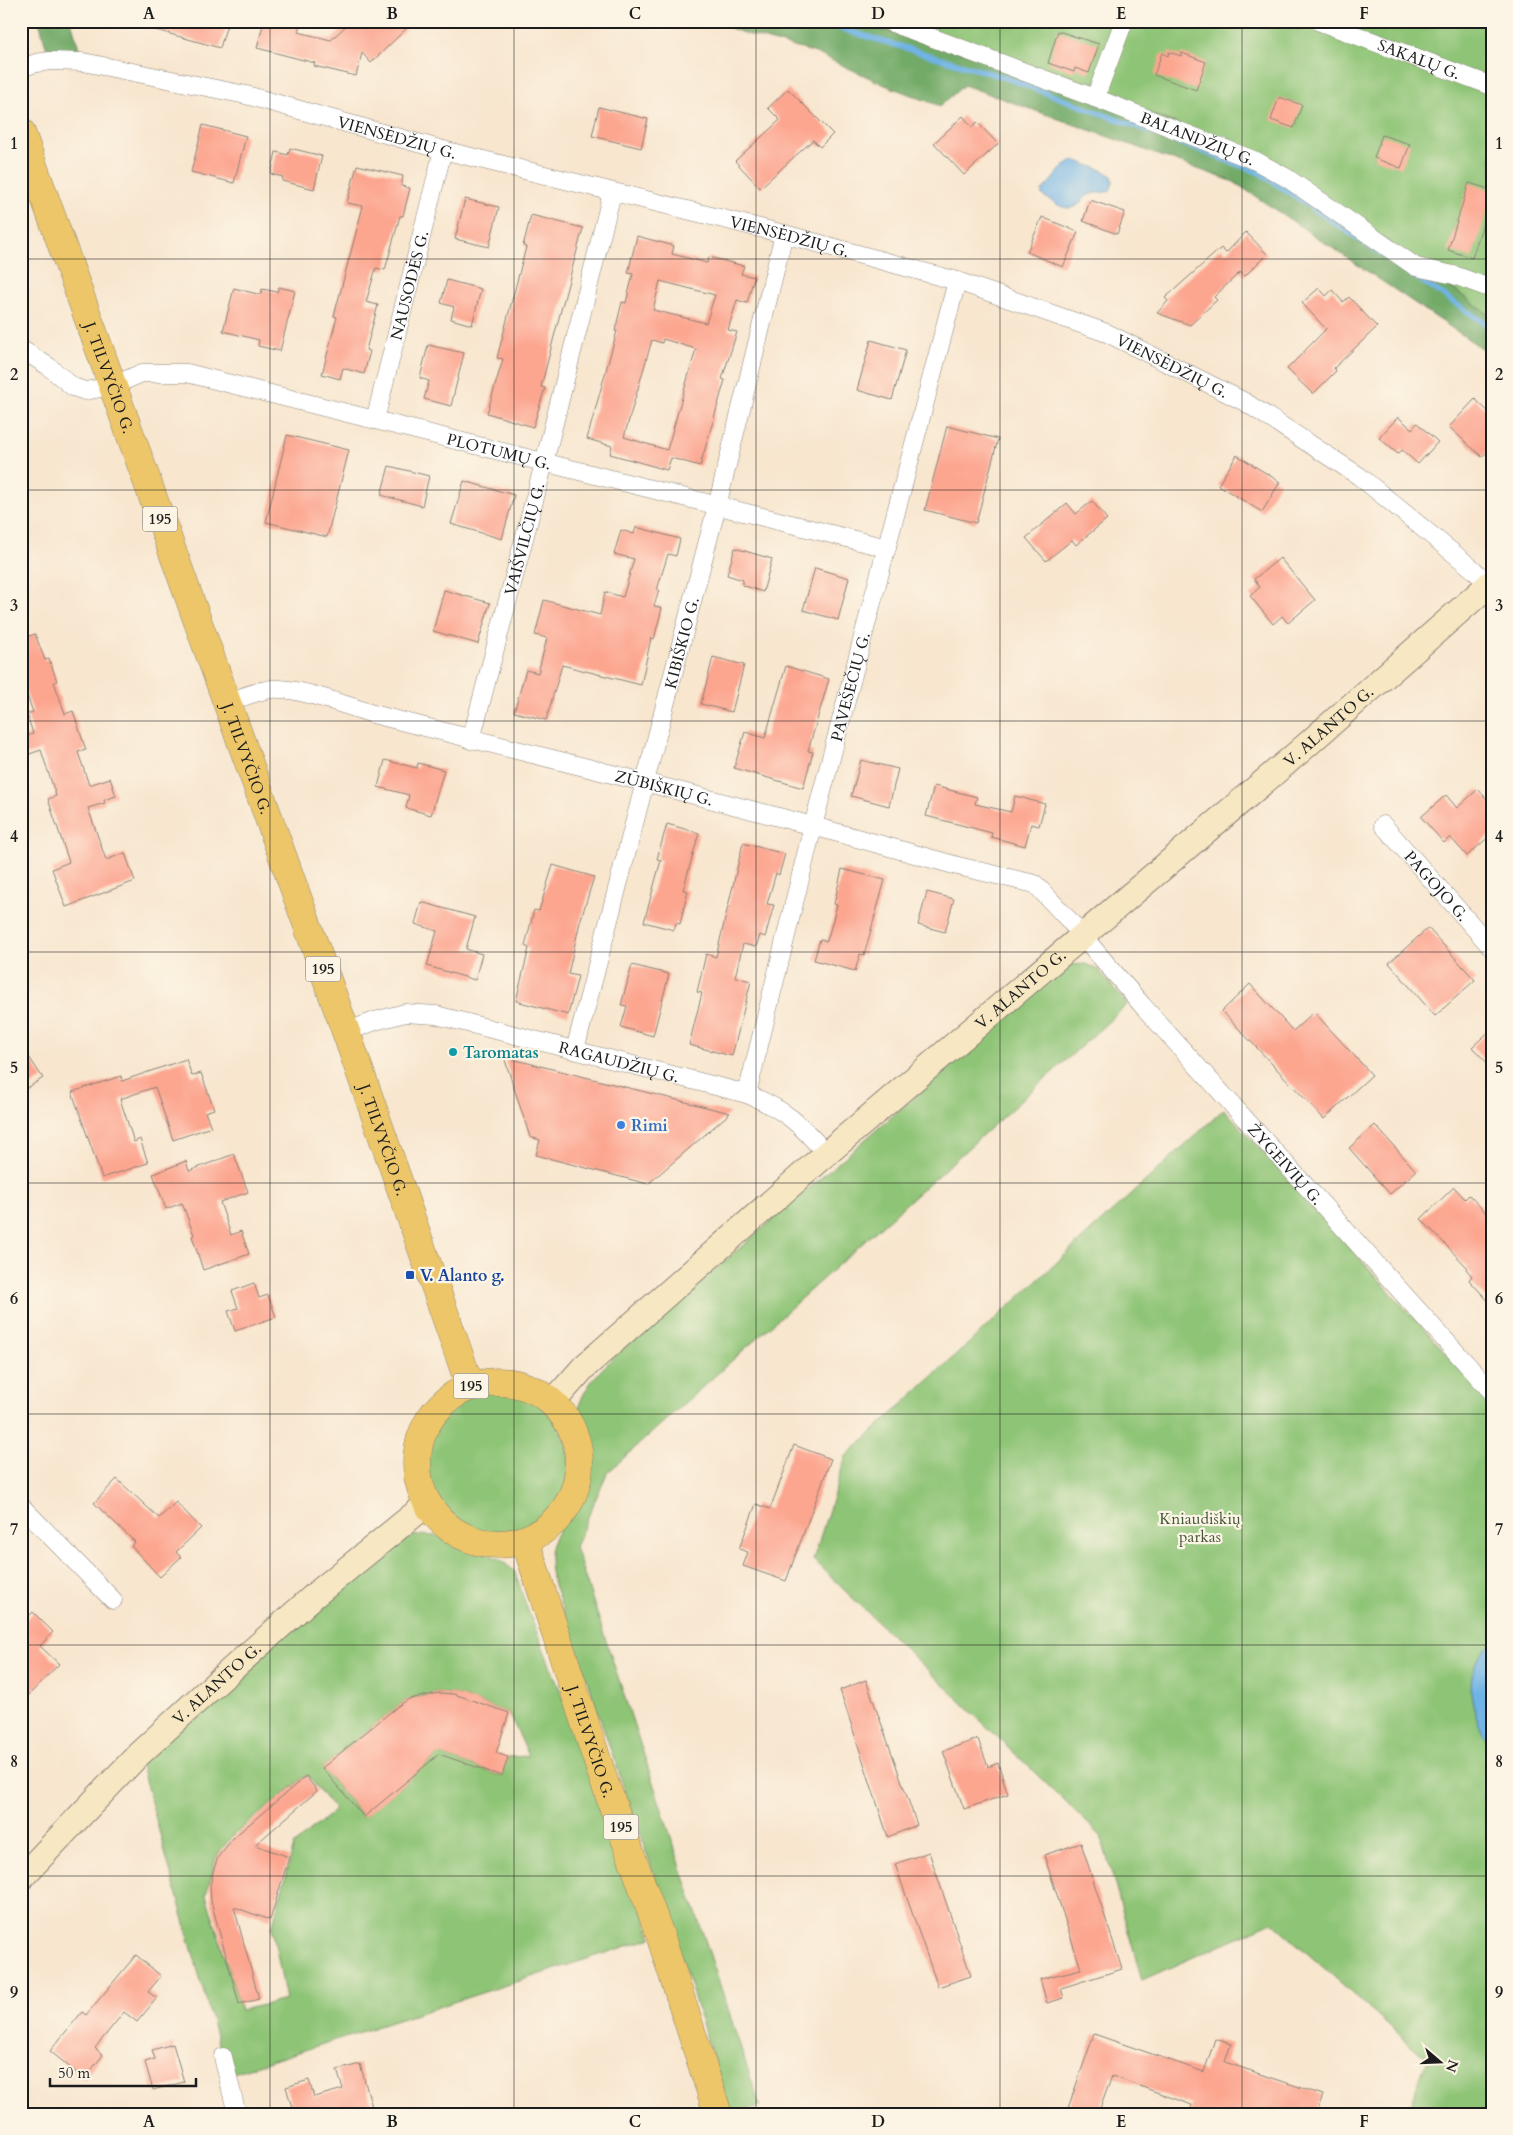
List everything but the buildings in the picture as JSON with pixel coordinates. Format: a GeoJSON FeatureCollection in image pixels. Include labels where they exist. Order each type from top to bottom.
{"type":"FeatureCollection","features":[{"type":"Feature","properties":{"kind":"main road","name":"J. TILVYČIO G."},"geometry":{"type":"LineString","coordinates":[[21,132],[346,1032],[470,1386]]}},
{"type":"Feature","properties":{"kind":"main road","name":"V. ALANTO G."},"geometry":{"type":"LineString","coordinates":[[553,1402],[584,1368],[826,1154],[1300,750],[1490,583]]}},
{"type":"Feature","properties":{"kind":"main road","name":"195"},"geometry":{"type":"LineString","coordinates":[[492,1381],[514,1383],[535,1390],[553,1402],[566,1418],[576,1437],[579,1458],[578,1480],[571,1499],[559,1516],[544,1530],[525,1540],[498,1544],[470,1540],[445,1525],[427,1504],[420,1488],[417,1471],[417,1452],[421,1435],[429,1419],[441,1404],[455,1393],[470,1386],[492,1381]]}},
{"type":"Feature","properties":{"kind":"main road","name":"V. ALANTO G."},"geometry":{"type":"LineString","coordinates":[[21,1878],[138,1755],[314,1595],[427,1504]]}},
{"type":"Feature","properties":{"kind":"main road","name":"J. TILVYČIO G."},"geometry":{"type":"LineString","coordinates":[[525,1540],[604,1781],[660,1936],[718,2114]]}},
{"type":"Feature","properties":{"kind":"street","name":"BALANDŽIŲ G."},"geometry":{"type":"LineString","coordinates":[[887,21],[1095,98],[1256,162],[1287,178],[1416,267],[1454,274],[1492,289]]}},
{"type":"Feature","properties":{"kind":"street"},"geometry":{"type":"LineString","coordinates":[[1095,98],[1124,21]]}},
{"type":"Feature","properties":{"kind":"street","name":"SAKALŲ G."},"geometry":{"type":"LineString","coordinates":[[1318,21],[1492,86]]}},
{"type":"Feature","properties":{"kind":"street","name":"VIENSĖDŽIŲ G."},"geometry":{"type":"LineString","coordinates":[[21,68],[50,60],[83,62],[246,96],[443,150],[784,234],[957,282],[1106,333],[1245,402],[1359,476],[1490,583]]}},
{"type":"Feature","properties":{"kind":"street","name":"NAUSODĖS G."},"geometry":{"type":"LineString","coordinates":[[375,420],[443,150]]}},
{"type":"Feature","properties":{"kind":"street","name":"VAIŠVILČIŲ G."},"geometry":{"type":"LineString","coordinates":[[471,740],[544,463],[612,193]]}},
{"type":"Feature","properties":{"kind":"street","name":"KIBIŠKIO G."},"geometry":{"type":"LineString","coordinates":[[575,1050],[717,506],[784,234]]}},
{"type":"Feature","properties":{"kind":"street","name":"PAVEŠEČIŲ G."},"geometry":{"type":"LineString","coordinates":[[747,1094],[814,826],[957,282]]}},
{"type":"Feature","properties":{"kind":"street","name":"PLOTUMŲ G."},"geometry":{"type":"LineString","coordinates":[[21,349],[48,366],[72,388],[85,391],[112,386],[142,373],[187,373],[887,548]]}},
{"type":"Feature","properties":{"kind":"street","name":"ZŪBIŠKIŲ G."},"geometry":{"type":"LineString","coordinates":[[227,703],[257,692],[274,689],[332,700],[373,714],[471,740],[644,782],[958,866],[1035,884],[1068,919],[1081,936]]}},
{"type":"Feature","properties":{"kind":"street","name":"PAGOJO G."},"geometry":{"type":"LineString","coordinates":[[1383,825],[1492,948]]}},
{"type":"Feature","properties":{"kind":"street","name":"ŽYGEIVIŲ G."},"geometry":{"type":"LineString","coordinates":[[1081,936],[1492,1392]]}},
{"type":"Feature","properties":{"kind":"street","name":"RAGAUDŽIŲ G."},"geometry":{"type":"LineString","coordinates":[[346,1032],[376,1020],[405,1013],[436,1015],[575,1050],[747,1094],[773,1105],[796,1122],[826,1154]]}},
{"type":"Feature","properties":{"kind":"street"},"geometry":{"type":"LineString","coordinates":[[21,1506],[113,1600]]}},
{"type":"Feature","properties":{"kind":"street"},"geometry":{"type":"LineString","coordinates":[[223,2057],[237,2114]]}},
{"type":"Feature","properties":{"kind":"green space"},"geometry":{"type":"Polygon","coordinates":[[[39,21],[71,21],[83,62],[50,61],[39,21]]]}},
{"type":"Feature","properties":{"kind":"green space"},"geometry":{"type":"Polygon","coordinates":[[[714,21],[849,21],[1044,74],[1276,161],[1492,317],[1492,355],[1234,182],[964,85],[940,106],[885,85],[816,53],[743,33],[714,21]]]}},
{"type":"Feature","properties":{"kind":"green space"},"geometry":{"type":"Polygon","coordinates":[[[849,21],[1492,21],[1492,317],[1276,161],[1044,74],[849,21]]]}},
{"type":"Feature","properties":{"kind":"green space"},"geometry":{"type":"Polygon","coordinates":[[[1085,964],[1099,970],[1127,1005],[607,1473],[575,1547],[760,2106],[731,2114],[666,1910],[552,1579],[550,1557],[552,1544],[560,1529],[576,1508],[584,1492],[586,1482],[587,1456],[579,1417],[580,1403],[591,1383],[616,1355],[1067,965],[1085,964]]]}},
{"type":"Feature","properties":{"kind":"green space","name":"Kniaudiškių parkas"},"geometry":{"type":"Polygon","coordinates":[[[1224,1109],[1492,1404],[1492,2114],[1407,2114],[1427,2059],[1272,1922],[1142,1980],[1101,1836],[813,1560],[846,1456],[1224,1109]]]}},
{"type":"Feature","properties":{"kind":"green space"},"geometry":{"type":"Polygon","coordinates":[[[497,1392],[525,1397],[548,1413],[564,1436],[569,1464],[564,1492],[548,1515],[525,1531],[497,1536],[469,1531],[446,1515],[430,1492],[425,1464],[430,1436],[446,1413],[469,1397],[497,1392]]]}},
{"type":"Feature","properties":{"kind":"green space"},"geometry":{"type":"Polygon","coordinates":[[[415,1535],[438,1536],[466,1549],[486,1553],[500,1559],[515,1572],[527,1608],[601,1792],[652,1938],[227,2075],[138,1755],[315,1595],[415,1535]],[[439,1693],[409,1699],[398,1706],[322,1768],[363,1817],[439,1754],[501,1776],[508,1757],[529,1756],[509,1713],[454,1694],[439,1693]],[[307,1775],[231,1837],[216,1858],[206,1895],[241,2010],[286,2000],[272,1928],[294,1845],[335,1810],[307,1775]]]}},
{"type":"Feature","properties":{"kind":"water"},"geometry":{"type":"Polygon","coordinates":[[[1074,160],[1102,170],[1112,176],[1113,182],[1110,191],[1090,195],[1079,204],[1069,208],[1055,203],[1042,195],[1042,191],[1063,167],[1074,160]]]}},
{"type":"Feature","properties":{"kind":"water"},"geometry":{"type":"Polygon","coordinates":[[[1492,1641],[1492,1747],[1481,1729],[1477,1718],[1471,1684],[1476,1663],[1492,1641]]]}},
{"type":"Feature","properties":{"kind":"waterway"},"geometry":{"type":"LineString","coordinates":[[815,21],[1006,78],[1260,173],[1492,328]]}},
{"type":"Feature","properties":{"kind":"place","name":"Taromatas"},"geometry":{"type":"Point","coordinates":[453,1052]}},
{"type":"Feature","properties":{"kind":"place","name":"Rimi"},"geometry":{"type":"Point","coordinates":[621,1125]}},
{"type":"Feature","properties":{"kind":"place","name":"V. Alanto g."},"geometry":{"type":"Point","coordinates":[410,1275]}}]}
